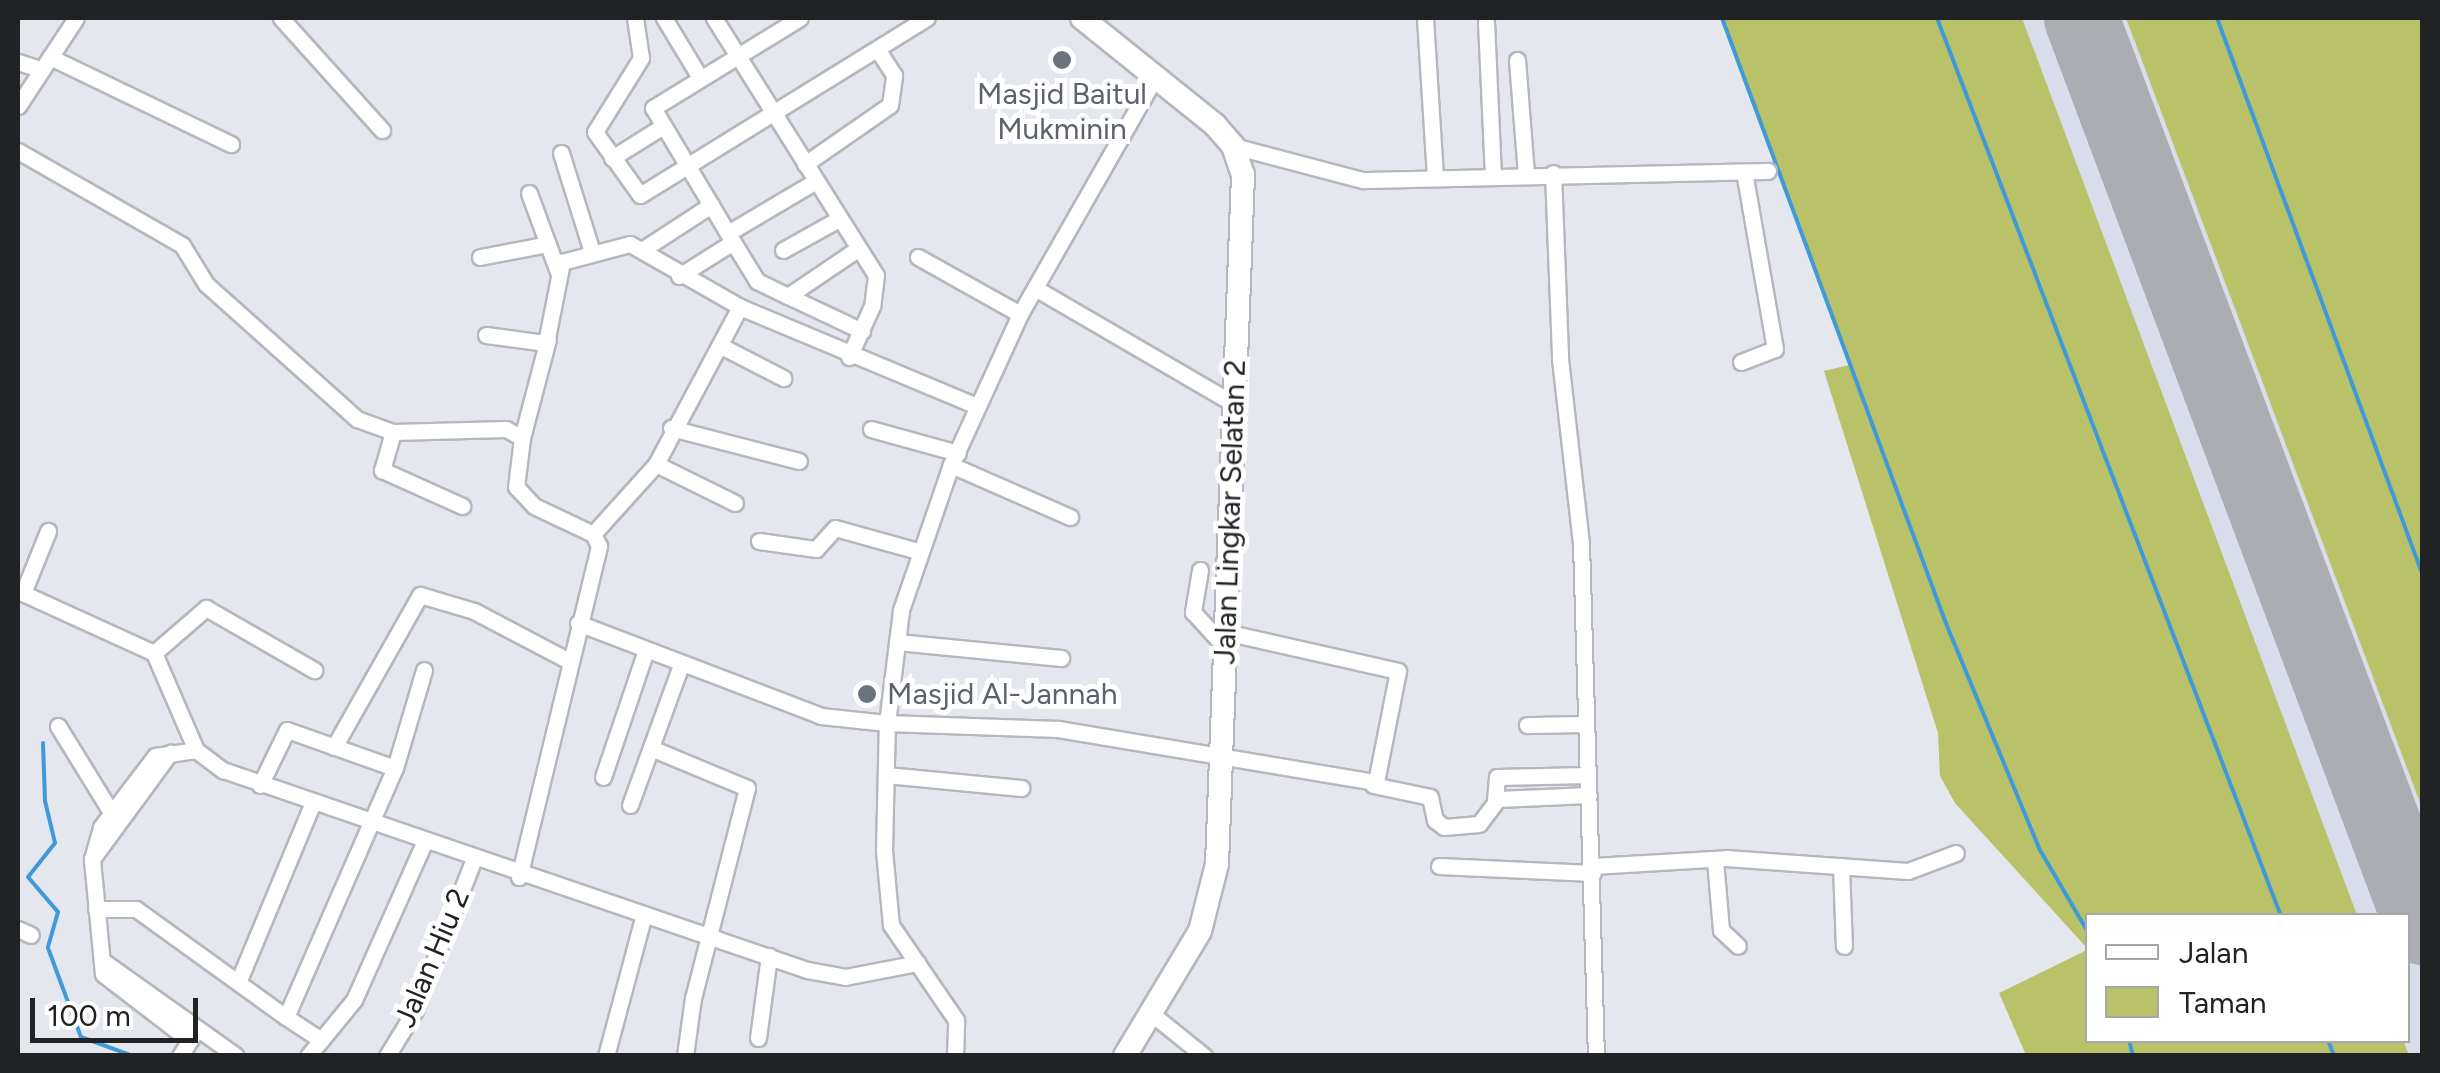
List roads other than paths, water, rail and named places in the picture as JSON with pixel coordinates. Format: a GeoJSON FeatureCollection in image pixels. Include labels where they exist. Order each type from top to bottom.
{"type":"FeatureCollection","features":[{"type":"Feature","properties":{"kind":"highway"},"geometry":{"type":"LineString","coordinates":[[1082,18],[1153,81],[1215,125],[1233,146]]}},
{"type":"Feature","properties":{"kind":"highway","name":"Jalan Lingkar Selatan 2"},"geometry":{"type":"LineString","coordinates":[[1125,1056],[1152,1014],[1209,906],[1222,752],[1243,175],[1233,146]]}},
{"type":"Feature","properties":{"kind":"street"},"geometry":{"type":"LineString","coordinates":[[21,96],[76,18]]}},
{"type":"Feature","properties":{"kind":"street"},"geometry":{"type":"LineString","coordinates":[[281,18],[382,130]]}},
{"type":"Feature","properties":{"kind":"street"},"geometry":{"type":"LineString","coordinates":[[635,18],[641,58],[595,132],[640,195],[927,18]]}},
{"type":"Feature","properties":{"kind":"street"},"geometry":{"type":"LineString","coordinates":[[664,18],[699,76]]}},
{"type":"Feature","properties":{"kind":"street"},"geometry":{"type":"LineString","coordinates":[[714,18],[837,220],[876,275],[862,331],[849,357]]}},
{"type":"Feature","properties":{"kind":"street"},"geometry":{"type":"LineString","coordinates":[[1425,18],[1435,178]]}},
{"type":"Feature","properties":{"kind":"street"},"geometry":{"type":"LineString","coordinates":[[653,108],[792,19]]}},
{"type":"Feature","properties":{"kind":"street"},"geometry":{"type":"LineString","coordinates":[[1486,22],[1493,177]]}},
{"type":"Feature","properties":{"kind":"street"},"geometry":{"type":"LineString","coordinates":[[805,164],[890,105],[894,75],[877,49]]}},
{"type":"Feature","properties":{"kind":"street"},"geometry":{"type":"LineString","coordinates":[[1517,60],[1526,175]]}},
{"type":"Feature","properties":{"kind":"street"},"geometry":{"type":"LineString","coordinates":[[18,62],[46,63],[231,144]]}},
{"type":"Feature","properties":{"kind":"street"},"geometry":{"type":"LineString","coordinates":[[630,81],[653,108],[757,281],[862,331]]}},
{"type":"Feature","properties":{"kind":"street"},"geometry":{"type":"LineString","coordinates":[[954,1056],[956,1020],[891,926],[887,723],[897,642],[918,551],[977,406],[1020,314],[1153,81]]}},
{"type":"Feature","properties":{"kind":"street"},"geometry":{"type":"LineString","coordinates":[[612,158],[663,126]]}},
{"type":"Feature","properties":{"kind":"street"},"geometry":{"type":"LineString","coordinates":[[1233,146],[1363,180],[1768,172]]}},
{"type":"Feature","properties":{"kind":"street"},"geometry":{"type":"LineString","coordinates":[[18,150],[182,245],[206,284],[356,419],[393,432],[506,429],[522,438]]}},
{"type":"Feature","properties":{"kind":"street"},"geometry":{"type":"LineString","coordinates":[[561,153],[592,252]]}},
{"type":"Feature","properties":{"kind":"street"},"geometry":{"type":"LineString","coordinates":[[1741,362],[1775,349],[1744,172]]}},
{"type":"Feature","properties":{"kind":"street"},"geometry":{"type":"LineString","coordinates":[[1553,174],[1560,359],[1581,543],[1596,1056]]}},
{"type":"Feature","properties":{"kind":"street"},"geometry":{"type":"LineString","coordinates":[[679,276],[816,181]]}},
{"type":"Feature","properties":{"kind":"street"},"geometry":{"type":"LineString","coordinates":[[529,192],[543,246],[558,272]]}},
{"type":"Feature","properties":{"kind":"street"},"geometry":{"type":"LineString","coordinates":[[645,248],[711,204]]}},
{"type":"Feature","properties":{"kind":"street"},"geometry":{"type":"LineString","coordinates":[[784,250],[837,220]]}},
{"type":"Feature","properties":{"kind":"street"},"geometry":{"type":"LineString","coordinates":[[519,877],[567,660],[599,546],[594,534],[519,494],[522,438],[548,340],[558,272],[568,257],[621,244],[645,248],[679,276],[740,307],[849,357],[977,406]]}},
{"type":"Feature","properties":{"kind":"street"},"geometry":{"type":"LineString","coordinates":[[480,258],[543,246]]}},
{"type":"Feature","properties":{"kind":"street"},"geometry":{"type":"LineString","coordinates":[[788,296],[856,250]]}},
{"type":"Feature","properties":{"kind":"street"},"geometry":{"type":"LineString","coordinates":[[918,257],[1020,314]]}},
{"type":"Feature","properties":{"kind":"street"},"geometry":{"type":"LineString","coordinates":[[1035,288],[1234,404]]}},
{"type":"Feature","properties":{"kind":"street"},"geometry":{"type":"LineString","coordinates":[[594,534],[656,464],[672,428],[723,347],[740,307]]}},
{"type":"Feature","properties":{"kind":"street"},"geometry":{"type":"LineString","coordinates":[[486,335],[542,344],[548,340]]}},
{"type":"Feature","properties":{"kind":"street"},"geometry":{"type":"LineString","coordinates":[[723,347],[783,378]]}},
{"type":"Feature","properties":{"kind":"street"},"geometry":{"type":"LineString","coordinates":[[672,428],[799,460]]}},
{"type":"Feature","properties":{"kind":"street"},"geometry":{"type":"LineString","coordinates":[[872,429],[954,459],[1070,517]]}},
{"type":"Feature","properties":{"kind":"street"},"geometry":{"type":"LineString","coordinates":[[393,432],[382,470],[462,506]]}},
{"type":"Feature","properties":{"kind":"street"},"geometry":{"type":"LineString","coordinates":[[656,464],[735,502]]}},
{"type":"Feature","properties":{"kind":"street"},"geometry":{"type":"LineString","coordinates":[[760,541],[816,549],[835,528],[918,551]]}},
{"type":"Feature","properties":{"kind":"street"},"geometry":{"type":"LineString","coordinates":[[48,532],[20,592],[154,653],[196,750]]}},
{"type":"Feature","properties":{"kind":"street"},"geometry":{"type":"LineString","coordinates":[[1200,570],[1193,612],[1225,639],[1398,671],[1373,784]]}},
{"type":"Feature","properties":{"kind":"street"},"geometry":{"type":"LineString","coordinates":[[334,748],[420,595],[474,611],[567,660]]}},
{"type":"Feature","properties":{"kind":"street"},"geometry":{"type":"LineString","coordinates":[[154,653],[206,608],[314,670]]}},
{"type":"Feature","properties":{"kind":"street"},"geometry":{"type":"LineString","coordinates":[[578,623],[821,716],[887,723],[1058,729],[1222,752],[1430,797],[1435,820],[1444,827],[1478,824],[1495,800],[1496,777],[1588,774]]}},
{"type":"Feature","properties":{"kind":"street"},"geometry":{"type":"LineString","coordinates":[[897,642],[1061,658]]}},
{"type":"Feature","properties":{"kind":"street"},"geometry":{"type":"LineString","coordinates":[[602,778],[646,650]]}},
{"type":"Feature","properties":{"kind":"street"},"geometry":{"type":"LineString","coordinates":[[630,806],[681,665]]}},
{"type":"Feature","properties":{"kind":"street"},"geometry":{"type":"LineString","coordinates":[[286,1017],[395,768],[424,670]]}},
{"type":"Feature","properties":{"kind":"street"},"geometry":{"type":"LineString","coordinates":[[1527,725],[1586,724]]}},
{"type":"Feature","properties":{"kind":"street"},"geometry":{"type":"LineString","coordinates":[[58,726],[111,812]]}},
{"type":"Feature","properties":{"kind":"street"},"geometry":{"type":"LineString","coordinates":[[260,785],[287,730],[395,768]]}},
{"type":"Feature","properties":{"kind":"street"},"geometry":{"type":"LineString","coordinates":[[650,748],[747,788],[708,935],[685,1056]]}},
{"type":"Feature","properties":{"kind":"street"},"geometry":{"type":"LineString","coordinates":[[236,1056],[194,1035],[103,961],[93,840],[155,756],[196,750],[260,785],[312,805],[519,877],[845,977],[918,963]]}},
{"type":"Feature","properties":{"kind":"street"},"geometry":{"type":"LineString","coordinates":[[92,858],[170,753]]}},
{"type":"Feature","properties":{"kind":"street"},"geometry":{"type":"LineString","coordinates":[[886,775],[1021,788]]}},
{"type":"Feature","properties":{"kind":"street"},"geometry":{"type":"LineString","coordinates":[[1495,800],[1590,795]]}},
{"type":"Feature","properties":{"kind":"street"},"geometry":{"type":"LineString","coordinates":[[239,980],[312,805]]}},
{"type":"Feature","properties":{"kind":"street"},"geometry":{"type":"LineString","coordinates":[[308,1056],[354,1000],[424,843]]}},
{"type":"Feature","properties":{"kind":"street"},"geometry":{"type":"LineString","coordinates":[[1440,866],[1593,870],[1714,860],[1908,871],[1956,853]]}},
{"type":"Feature","properties":{"kind":"street","name":"Jalan Hiu 2"},"geometry":{"type":"LineString","coordinates":[[387,1056],[415,1010],[474,859]]}},
{"type":"Feature","properties":{"kind":"street"},"geometry":{"type":"LineString","coordinates":[[1714,860],[1721,930],[1738,946]]}},
{"type":"Feature","properties":{"kind":"street"},"geometry":{"type":"LineString","coordinates":[[1841,866],[1844,946]]}},
{"type":"Feature","properties":{"kind":"street"},"geometry":{"type":"LineString","coordinates":[[96,909],[129,905],[321,1040]]}},
{"type":"Feature","properties":{"kind":"street"},"geometry":{"type":"LineString","coordinates":[[606,1056],[644,914]]}},
{"type":"Feature","properties":{"kind":"street"},"geometry":{"type":"LineString","coordinates":[[758,1038],[769,956]]}},
{"type":"Feature","properties":{"kind":"street"},"geometry":{"type":"LineString","coordinates":[[1152,1014],[1204,1056]]}},
{"type":"Feature","properties":{"kind":"street"},"geometry":{"type":"LineString","coordinates":[[180,1056],[194,1035]]}},
{"type":"Feature","properties":{"kind":"waterway"},"geometry":{"type":"LineString","coordinates":[[1722,18],[1945,621],[2040,850],[2085,927]]}},
{"type":"Feature","properties":{"kind":"waterway"},"geometry":{"type":"LineString","coordinates":[[1937,18],[2280,913]]}},
{"type":"Feature","properties":{"kind":"waterway"},"geometry":{"type":"LineString","coordinates":[[2217,18],[2422,573]]}},
{"type":"Feature","properties":{"kind":"waterway"},"geometry":{"type":"LineString","coordinates":[[43,743],[45,801],[55,843],[28,877],[58,912],[48,948],[81,1037],[133,1056]]}},
{"type":"Feature","properties":{"kind":"waterway"},"geometry":{"type":"LineString","coordinates":[[2130,1043],[2133,1056]]}},
{"type":"Feature","properties":{"kind":"waterway"},"geometry":{"type":"LineString","coordinates":[[2329,1043],[2334,1056]]}},
{"type":"Feature","properties":{"kind":"place","name":"Masjid Baitul Mukminin"},"geometry":{"type":"Point","coordinates":[1062,60]}},
{"type":"Feature","properties":{"kind":"place","name":"Masjid Al-Jannah"},"geometry":{"type":"Point","coordinates":[867,694]}}]}
